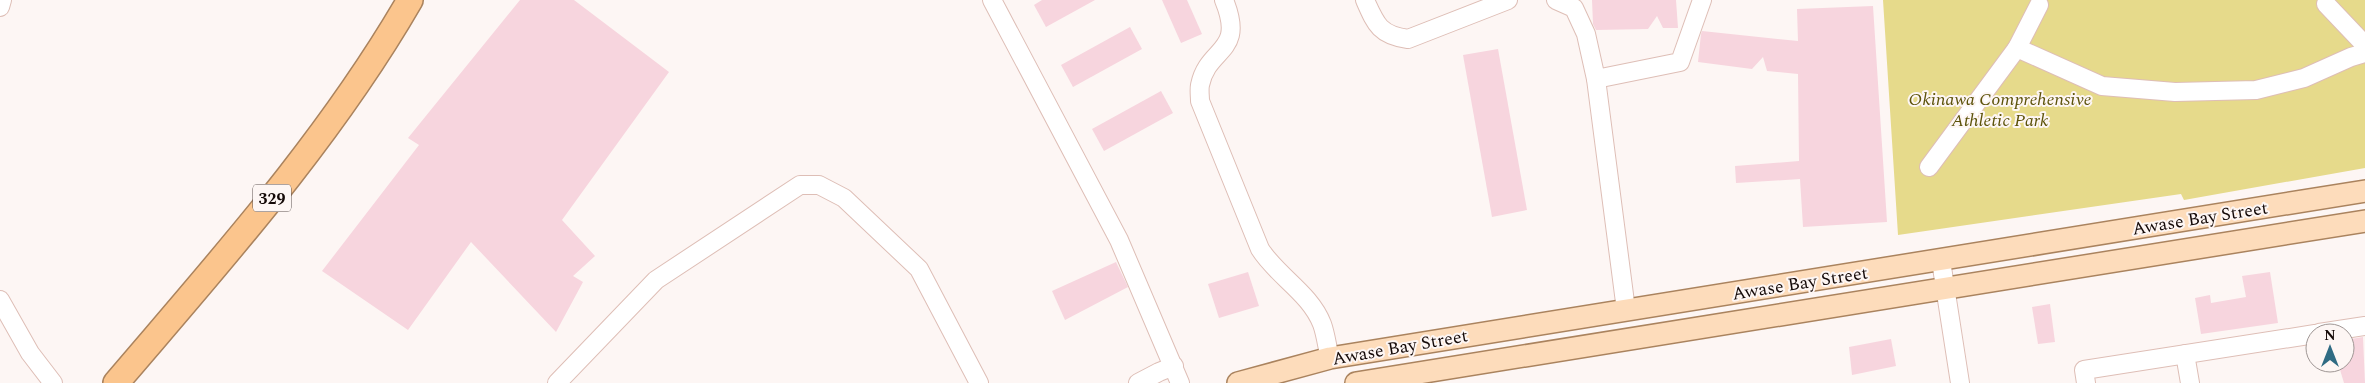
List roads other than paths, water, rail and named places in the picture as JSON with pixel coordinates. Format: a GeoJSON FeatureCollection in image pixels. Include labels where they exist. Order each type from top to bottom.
{"type":"FeatureCollection","features":[{"type":"Feature","properties":{"kind":"highway","name":"329"},"geometry":{"type":"LineString","coordinates":[[116,383],[243,234],[290,174],[367,70],[410,0]]}},
{"type":"Feature","properties":{"kind":"main road","name":"Awase Bay Street"},"geometry":{"type":"LineString","coordinates":[[1238,383],[1330,358],[1941,261],[2365,191]]}},
{"type":"Feature","properties":{"kind":"main road","name":"Awase Bay Street"},"geometry":{"type":"LineString","coordinates":[[1356,383],[2365,221]]}},
{"type":"Feature","properties":{"kind":"street"},"geometry":{"type":"LineString","coordinates":[[0,7],[2,0]]}},
{"type":"Feature","properties":{"kind":"street"},"geometry":{"type":"LineString","coordinates":[[992,0],[1119,240],[1180,383]]}},
{"type":"Feature","properties":{"kind":"street"},"geometry":{"type":"LineString","coordinates":[[1224,0],[1231,17],[1230,40],[1205,72],[1200,86],[1200,101],[1260,249],[1269,263],[1298,290],[1322,323],[1330,358]]}},
{"type":"Feature","properties":{"kind":"street"},"geometry":{"type":"LineString","coordinates":[[1365,0],[1380,30],[1394,37],[1408,39],[1508,0]]}},
{"type":"Feature","properties":{"kind":"street"},"geometry":{"type":"LineString","coordinates":[[1556,0],[1574,8],[1586,34],[1596,79],[1626,310]]}},
{"type":"Feature","properties":{"kind":"street"},"geometry":{"type":"LineString","coordinates":[[1596,79],[1680,62],[1702,0]]}},
{"type":"Feature","properties":{"kind":"street"},"geometry":{"type":"LineString","coordinates":[[2326,4],[2365,45]]}},
{"type":"Feature","properties":{"kind":"street"},"geometry":{"type":"LineString","coordinates":[[1928,166],[2017,48],[2039,5]]}},
{"type":"Feature","properties":{"kind":"street"},"geometry":{"type":"LineString","coordinates":[[2017,48],[2102,86],[2175,92],[2256,90],[2304,78],[2351,57],[2365,53]]}},
{"type":"Feature","properties":{"kind":"street"},"geometry":{"type":"LineString","coordinates":[[557,383],[656,280],[800,186],[818,185],[844,198],[919,269],[978,383]]}},
{"type":"Feature","properties":{"kind":"street"},"geometry":{"type":"LineString","coordinates":[[1941,261],[1960,383]]}},
{"type":"Feature","properties":{"kind":"street"},"geometry":{"type":"LineString","coordinates":[[0,300],[30,353],[53,383]]}},
{"type":"Feature","properties":{"kind":"street"},"geometry":{"type":"LineString","coordinates":[[2086,383],[2084,370],[2305,336]]}},
{"type":"Feature","properties":{"kind":"street"},"geometry":{"type":"LineString","coordinates":[[2185,354],[2190,383]]}},
{"type":"Feature","properties":{"kind":"street"},"geometry":{"type":"LineString","coordinates":[[1138,383],[1174,366]]}},
{"type":"Feature","properties":{"kind":"park label","name":"Okinawa Comprehensive Athletic Park"},"geometry":{"type":"Point","coordinates":[2000,109]}}]}
